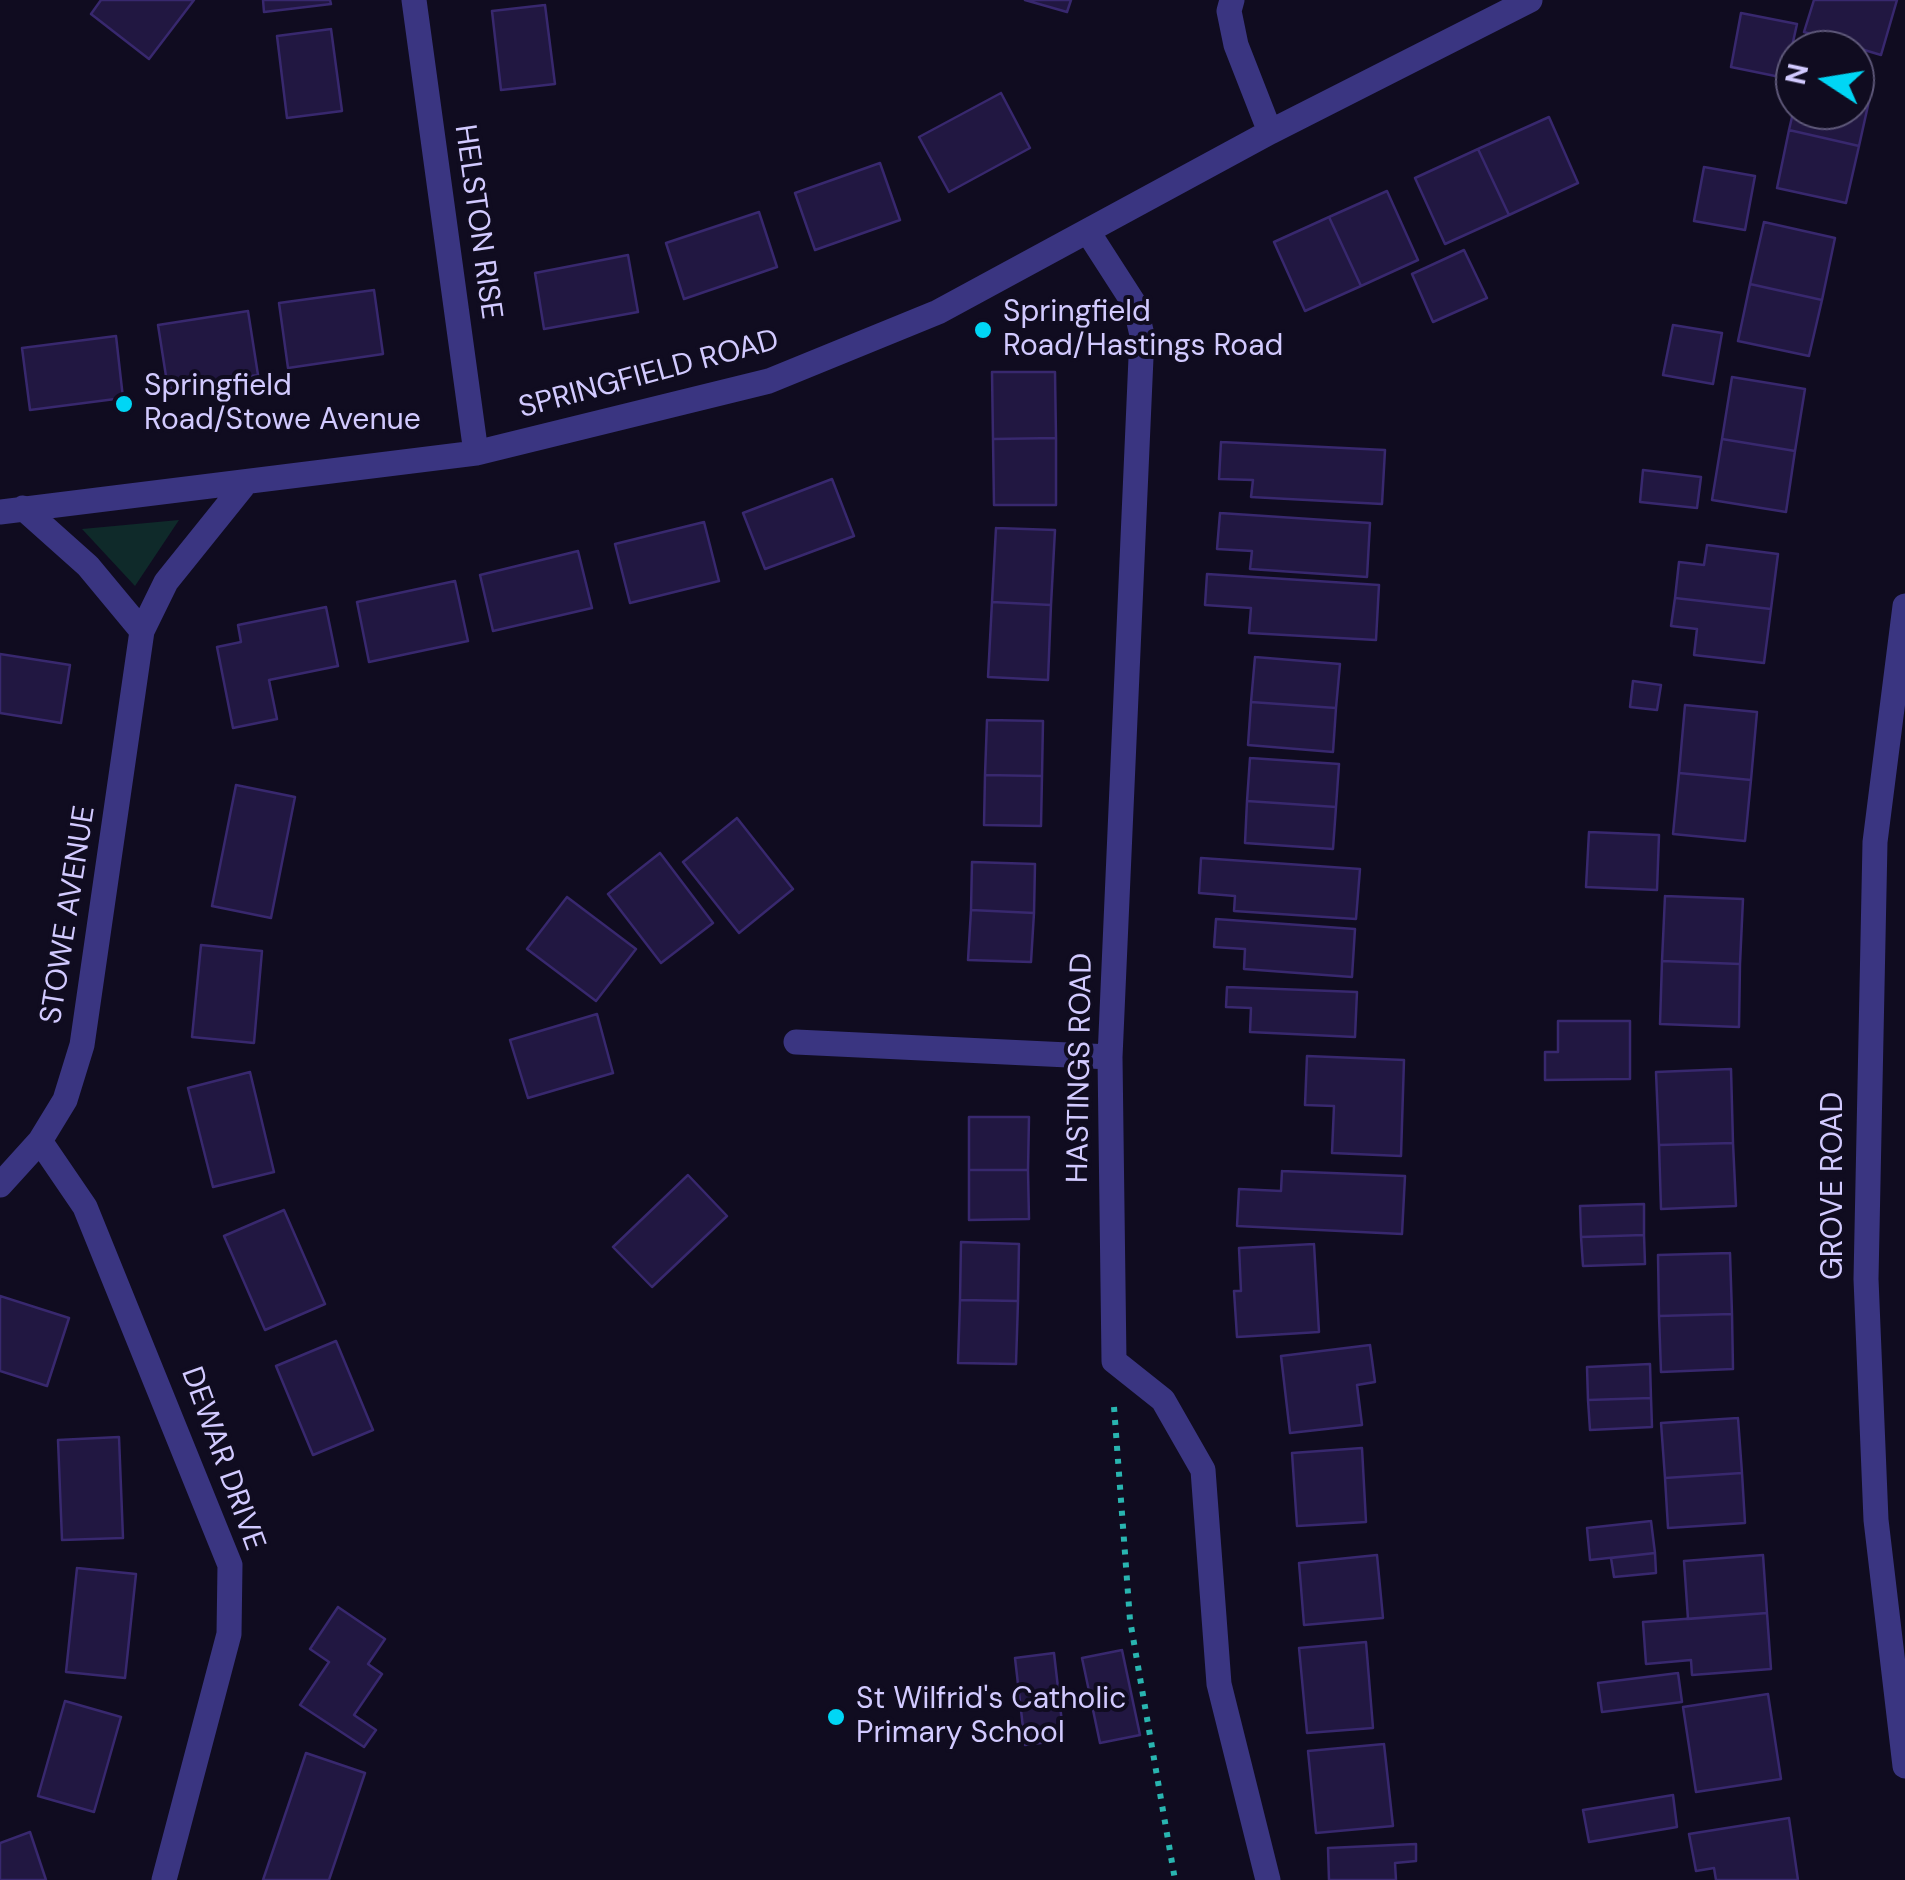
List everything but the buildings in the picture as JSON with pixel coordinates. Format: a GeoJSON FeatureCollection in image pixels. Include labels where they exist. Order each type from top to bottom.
{"type":"FeatureCollection","features":[{"type":"Feature","properties":{"kind":"street","name":"HELSTON RISE"},"geometry":{"type":"LineString","coordinates":[[414,0],[476,453]]}},
{"type":"Feature","properties":{"kind":"street"},"geometry":{"type":"LineString","coordinates":[[1232,0],[1228,11],[1236,45],[1270,132]]}},
{"type":"Feature","properties":{"kind":"street","name":"SPRINGFIELD ROAD"},"geometry":{"type":"LineString","coordinates":[[12,510],[244,485],[476,453],[769,381],[938,312],[1270,132],[1530,0]]}},
{"type":"Feature","properties":{"kind":"street","name":"HASTINGS ROAD"},"geometry":{"type":"LineString","coordinates":[[1088,232],[1135,305],[1142,335],[1110,1056],[1114,1361]]}},
{"type":"Feature","properties":{"kind":"street","name":"STOWE AVENUE"},"geometry":{"type":"LineString","coordinates":[[0,1185],[40,1141],[65,1100],[82,1044],[142,631],[166,582],[244,485]]}},
{"type":"Feature","properties":{"kind":"street"},"geometry":{"type":"LineString","coordinates":[[12,510],[88,566],[142,631]]}},
{"type":"Feature","properties":{"kind":"street","name":"GROVE ROAD"},"geometry":{"type":"LineString","coordinates":[[1905,606],[1875,842],[1866,1279],[1876,1520],[1905,1766]]}},
{"type":"Feature","properties":{"kind":"street"},"geometry":{"type":"LineString","coordinates":[[796,1042],[1110,1056]]}},
{"type":"Feature","properties":{"kind":"street","name":"DEWAR DRIVE"},"geometry":{"type":"LineString","coordinates":[[40,1141],[85,1207],[230,1564],[229,1634],[164,1880]]}},
{"type":"Feature","properties":{"kind":"street"},"geometry":{"type":"LineString","coordinates":[[1114,1361],[1163,1400],[1202,1470],[1219,1684],[1268,1880]]}},
{"type":"Feature","properties":{"kind":"path"},"geometry":{"type":"LineString","coordinates":[[1114,1361],[1114,1449],[1130,1620],[1174,1880]]}},
{"type":"Feature","properties":{"kind":"green space"},"geometry":{"type":"Polygon","coordinates":[[[179,520],[135,586],[82,529],[179,520]]]}},
{"type":"Feature","properties":{"kind":"place","name":"Springfield Road/Hastings Road"},"geometry":{"type":"Point","coordinates":[983,330]}},
{"type":"Feature","properties":{"kind":"place","name":"Springfield Road/Stowe Avenue"},"geometry":{"type":"Point","coordinates":[124,404]}},
{"type":"Feature","properties":{"kind":"place","name":"St Wilfrid's Catholic Primary School"},"geometry":{"type":"Point","coordinates":[836,1717]}}]}
